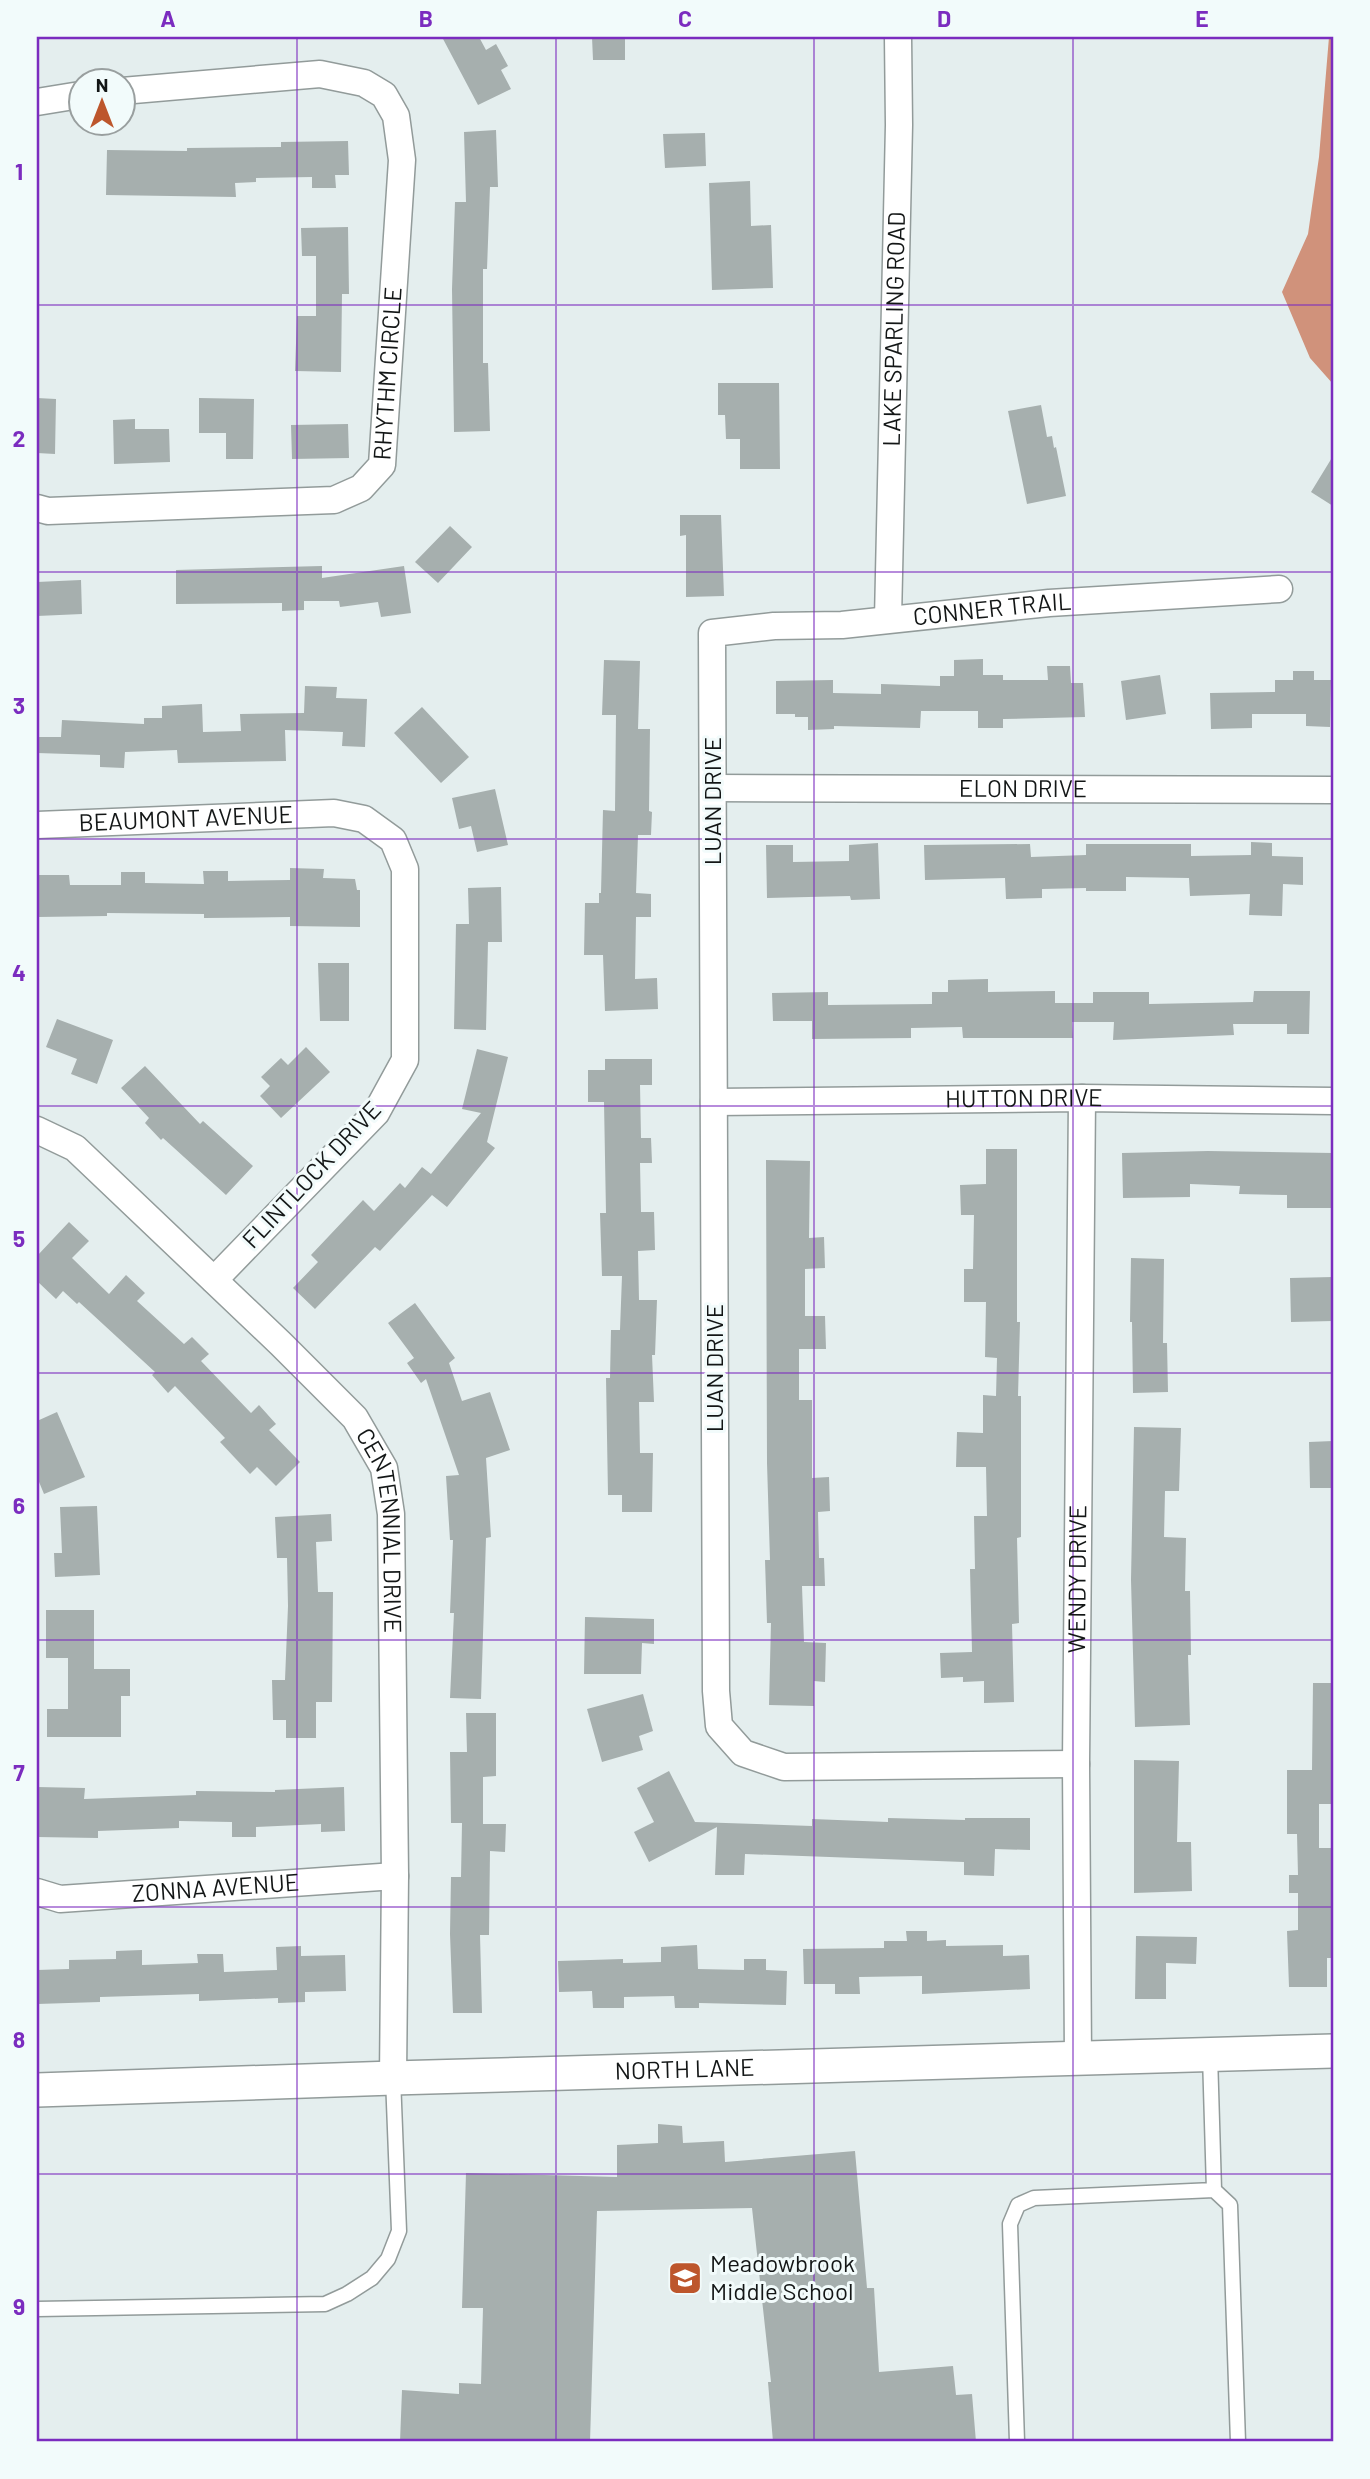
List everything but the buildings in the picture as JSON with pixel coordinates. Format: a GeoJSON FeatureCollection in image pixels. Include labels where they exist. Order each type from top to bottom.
{"type":"FeatureCollection","features":[{"type":"Feature","properties":{"kind":"street","name":"LAKE SPARLING ROAD"},"geometry":{"type":"LineString","coordinates":[[888,619],[898,37]]}},
{"type":"Feature","properties":{"kind":"street","name":"RHYTHM CIRCLE"},"geometry":{"type":"LineString","coordinates":[[37,508],[48,511],[334,500],[361,488],[382,465],[402,160],[397,116],[384,95],[364,83],[320,74],[136,90]]}},
{"type":"Feature","properties":{"kind":"street"},"geometry":{"type":"LineString","coordinates":[[37,102],[66,98]]}},
{"type":"Feature","properties":{"kind":"street","name":"CONNER TRAIL"},"geometry":{"type":"LineString","coordinates":[[711,639],[712,633],[774,626],[842,625],[1038,604],[1279,589]]}},
{"type":"Feature","properties":{"kind":"street","name":"LUAN DRIVE"},"geometry":{"type":"LineString","coordinates":[[711,639],[716,1691],[719,1726],[743,1753],[784,1767],[1076,1764]]}},
{"type":"Feature","properties":{"kind":"street","name":"ELON DRIVE"},"geometry":{"type":"LineString","coordinates":[[713,788],[1333,790]]}},
{"type":"Feature","properties":{"kind":"street","name":"BEAUMONT AVENUE"},"geometry":{"type":"LineString","coordinates":[[37,825],[334,813]]}},
{"type":"Feature","properties":{"kind":"street","name":"FLINTLOCK DRIVE"},"geometry":{"type":"LineString","coordinates":[[214,1280],[376,1113],[405,1060],[405,869],[393,840],[364,819],[334,813]]}},
{"type":"Feature","properties":{"kind":"street","name":"HUTTON DRIVE"},"geometry":{"type":"LineString","coordinates":[[714,1101],[1082,1098],[1333,1101]]}},
{"type":"Feature","properties":{"kind":"street","name":"WENDY DRIVE"},"geometry":{"type":"LineString","coordinates":[[1078,2059],[1076,1764],[1082,1098]]}},
{"type":"Feature","properties":{"kind":"street","name":"CENTENNIAL DRIVE"},"geometry":{"type":"LineString","coordinates":[[37,1130],[75,1148],[214,1280],[355,1418],[384,1468],[391,1514],[395,1876],[393,2078]]}},
{"type":"Feature","properties":{"kind":"street","name":"ZONNA AVENUE"},"geometry":{"type":"LineString","coordinates":[[37,1892],[60,1899],[395,1876]]}},
{"type":"Feature","properties":{"kind":"street","name":"NORTH LANE"},"geometry":{"type":"LineString","coordinates":[[37,2090],[1333,2051]]}},
{"type":"Feature","properties":{"kind":"lane"},"geometry":{"type":"LineString","coordinates":[[1210,2055],[1214,2190],[1230,2205],[1238,2442]]}},
{"type":"Feature","properties":{"kind":"lane"},"geometry":{"type":"LineString","coordinates":[[37,2309],[325,2304],[372,2278],[387,2259],[398,2231],[393,2078]]}},
{"type":"Feature","properties":{"kind":"lane"},"geometry":{"type":"LineString","coordinates":[[1017,2442],[1010,2224],[1018,2205],[1034,2198],[1214,2190]]}},
{"type":"Feature","properties":{"kind":"shaded area"},"geometry":{"type":"Polygon","coordinates":[[[1329,37],[1333,37],[1333,384],[1310,358],[1282,292],[1308,234],[1319,157],[1329,37]]]}},
{"type":"Feature","properties":{"kind":"place","name":"Meadowbrook Middle School"},"geometry":{"type":"Point","coordinates":[685,2278]}}]}
